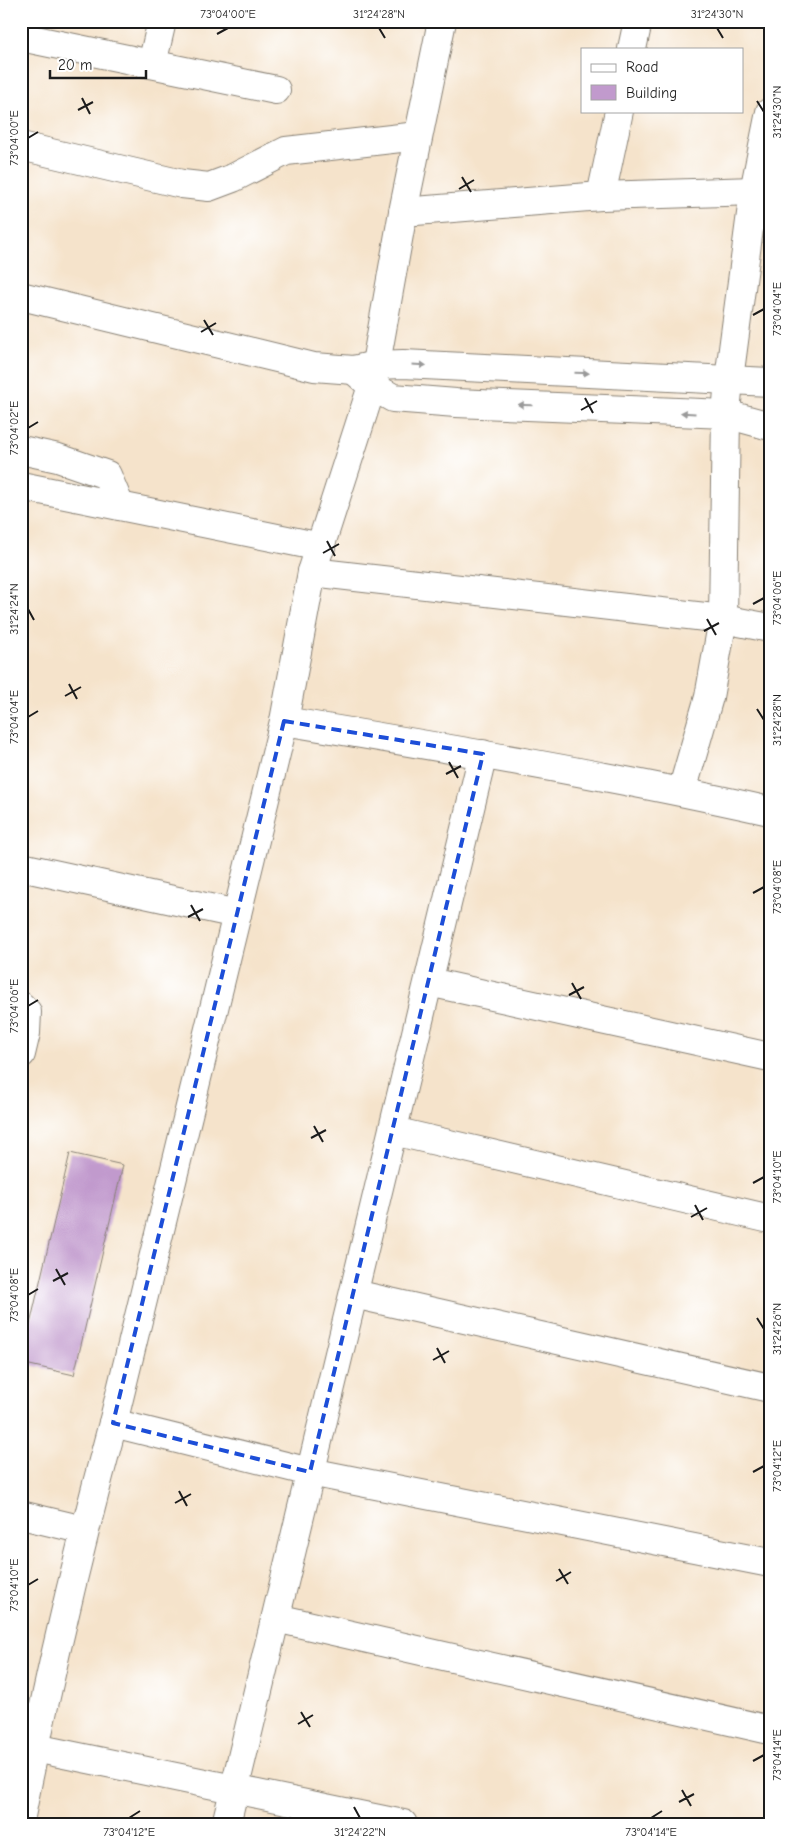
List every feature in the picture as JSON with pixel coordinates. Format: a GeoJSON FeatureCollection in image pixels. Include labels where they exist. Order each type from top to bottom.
{"type":"FeatureCollection","features":[{"type":"Feature","properties":{"kind":"street"},"geometry":{"type":"LineString","coordinates":[[152,64],[162,21]]}},
{"type":"Feature","properties":{"kind":"street"},"geometry":{"type":"LineString","coordinates":[[21,1816],[84,1530],[113,1423],[284,721],[317,560],[367,373],[403,212],[442,21]]}},
{"type":"Feature","properties":{"kind":"street"},"geometry":{"type":"LineString","coordinates":[[632,48],[638,21]]}},
{"type":"Feature","properties":{"kind":"street"},"geometry":{"type":"LineString","coordinates":[[21,37],[276,90]]}},
{"type":"Feature","properties":{"kind":"street"},"geometry":{"type":"LineString","coordinates":[[601,196],[619,112]]}},
{"type":"Feature","properties":{"kind":"street"},"geometry":{"type":"LineString","coordinates":[[682,791],[710,697],[723,620],[728,379],[762,193],[770,112]]}},
{"type":"Feature","properties":{"kind":"street"},"geometry":{"type":"LineString","coordinates":[[21,146],[182,184],[209,187],[233,178],[286,151],[418,136]]}},
{"type":"Feature","properties":{"kind":"street"},"geometry":{"type":"LineString","coordinates":[[403,212],[601,196],[762,193]]}},
{"type":"Feature","properties":{"kind":"street"},"geometry":{"type":"LineString","coordinates":[[21,296],[314,368],[367,373],[403,364],[770,382]]}},
{"type":"Feature","properties":{"kind":"street"},"geometry":{"type":"LineString","coordinates":[[367,373],[393,398],[456,403],[726,414],[770,426]]}},
{"type":"Feature","properties":{"kind":"street"},"geometry":{"type":"LineString","coordinates":[[21,450],[58,458],[107,475],[120,506]]}},
{"type":"Feature","properties":{"kind":"street"},"geometry":{"type":"LineString","coordinates":[[21,486],[120,506],[317,560],[770,628]]}},
{"type":"Feature","properties":{"kind":"street"},"geometry":{"type":"LineString","coordinates":[[284,721],[484,754],[682,791],[770,811]]}},
{"type":"Feature","properties":{"kind":"street"},"geometry":{"type":"LineString","coordinates":[[226,1824],[484,754]]}},
{"type":"Feature","properties":{"kind":"street"},"geometry":{"type":"LineString","coordinates":[[21,867],[237,914]]}},
{"type":"Feature","properties":{"kind":"street"},"geometry":{"type":"LineString","coordinates":[[429,982],[770,1057]]}},
{"type":"Feature","properties":{"kind":"street"},"geometry":{"type":"LineString","coordinates":[[21,1006],[27,1012],[26,1033],[21,1054]]}},
{"type":"Feature","properties":{"kind":"street"},"geometry":{"type":"LineString","coordinates":[[393,1131],[770,1219]]}},
{"type":"Feature","properties":{"kind":"street"},"geometry":{"type":"LineString","coordinates":[[354,1294],[770,1388]]}},
{"type":"Feature","properties":{"kind":"street"},"geometry":{"type":"LineString","coordinates":[[113,1423],[310,1472],[770,1563]]}},
{"type":"Feature","properties":{"kind":"street"},"geometry":{"type":"LineString","coordinates":[[21,1515],[84,1530]]}},
{"type":"Feature","properties":{"kind":"street"},"geometry":{"type":"LineString","coordinates":[[276,1618],[770,1730]]}},
{"type":"Feature","properties":{"kind":"street"},"geometry":{"type":"LineString","coordinates":[[35,1748],[403,1824]]}},
{"type":"Feature","properties":{"kind":"highlighted area"},"geometry":{"type":"Polygon","coordinates":[[[284,721],[483,754],[310,1472],[113,1423],[284,721]]]}},
{"type":"Feature","properties":{"kind":"building"},"geometry":{"type":"Polygon","coordinates":[[[70,1153],[123,1165],[74,1375],[21,1363],[70,1153]]]}}]}
